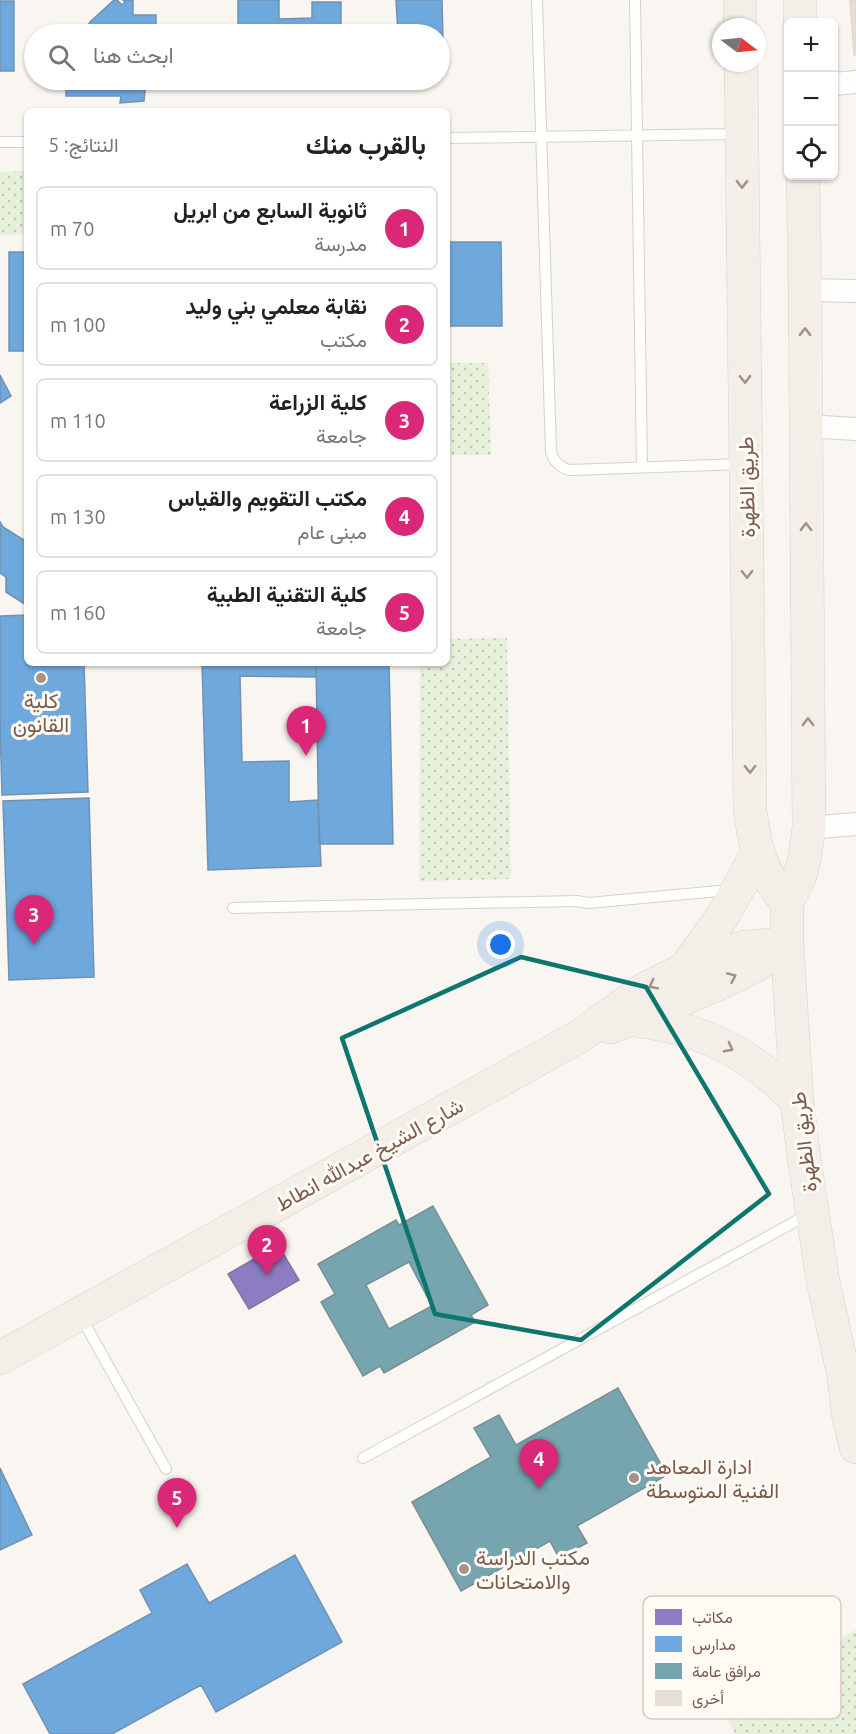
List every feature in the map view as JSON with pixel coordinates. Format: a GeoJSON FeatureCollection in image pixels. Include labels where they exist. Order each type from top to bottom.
{"type":"FeatureCollection","features":[{"type":"Feature","properties":{"kind":"main road"},"geometry":{"type":"LineString","coordinates":[[740,0],[741,18]]}},
{"type":"Feature","properties":{"kind":"main road"},"geometry":{"type":"LineString","coordinates":[[800,0],[800,18]]}},
{"type":"Feature","properties":{"kind":"main road","name":"طريق الظهرة"},"geometry":{"type":"LineString","coordinates":[[741,72],[750,811],[758,852],[765,870],[774,887],[787,903]]}},
{"type":"Feature","properties":{"kind":"main road","name":"طريق الظهرة"},"geometry":{"type":"LineString","coordinates":[[803,180],[808,828],[800,876],[787,903],[787,944],[797,1101],[812,1212],[823,1281],[847,1343],[850,1386],[848,1413],[856,1447]]}},
{"type":"Feature","properties":{"kind":"main road"},"geometry":{"type":"LineString","coordinates":[[684,970],[724,914],[758,852]]}},
{"type":"Feature","properties":{"kind":"main road","name":"شارع الشيخ عبدالله انطاط"},"geometry":{"type":"LineString","coordinates":[[0,1358],[580,1036],[645,989],[726,951],[745,947],[787,944]]}},
{"type":"Feature","properties":{"kind":"main road","name":"شارع الشيخ عبدالله انطاط"},"geometry":{"type":"LineString","coordinates":[[580,1036],[633,1020],[736,976],[787,944]]}},
{"type":"Feature","properties":{"kind":"main road"},"geometry":{"type":"LineString","coordinates":[[633,1020],[668,1025],[711,1038],[757,1065],[797,1101]]}},
{"type":"Feature","properties":{"kind":"street"},"geometry":{"type":"LineString","coordinates":[[838,84],[856,82]]}},
{"type":"Feature","properties":{"kind":"street"},"geometry":{"type":"LineString","coordinates":[[805,290],[856,291]]}},
{"type":"Feature","properties":{"kind":"street"},"geometry":{"type":"LineString","coordinates":[[805,426],[856,429]]}},
{"type":"Feature","properties":{"kind":"street"},"geometry":{"type":"LineString","coordinates":[[808,828],[856,824]]}},
{"type":"Feature","properties":{"kind":"lane"},"geometry":{"type":"LineString","coordinates":[[537,0],[553,459],[569,470],[746,464]]}},
{"type":"Feature","properties":{"kind":"lane"},"geometry":{"type":"LineString","coordinates":[[635,0],[642,467]]}},
{"type":"Feature","properties":{"kind":"lane"},"geometry":{"type":"LineString","coordinates":[[450,138],[742,134]]}},
{"type":"Feature","properties":{"kind":"lane"},"geometry":{"type":"LineString","coordinates":[[0,142],[24,142]]}},
{"type":"Feature","properties":{"kind":"lane"},"geometry":{"type":"LineString","coordinates":[[232,908],[577,901],[588,903],[738,889]]}},
{"type":"Feature","properties":{"kind":"lane"},"geometry":{"type":"LineString","coordinates":[[363,1458],[812,1212]]}},
{"type":"Feature","properties":{"kind":"lane"},"geometry":{"type":"LineString","coordinates":[[80,1314],[166,1469]]}},
{"type":"Feature","properties":{"kind":"highlighted area"},"geometry":{"type":"Polygon","coordinates":[[[521,957],[646,987],[769,1194],[581,1340],[435,1314],[342,1038],[521,957]]]}},
{"type":"Feature","properties":{"kind":"green space"},"geometry":{"type":"Polygon","coordinates":[[[24,171],[24,234],[0,235],[0,172],[24,171]]]}},
{"type":"Feature","properties":{"kind":"green space"},"geometry":{"type":"Polygon","coordinates":[[[450,363],[488,363],[491,455],[450,455],[450,363]]]}},
{"type":"Feature","properties":{"kind":"green space"},"geometry":{"type":"Polygon","coordinates":[[[507,638],[511,879],[419,881],[420,666],[450,666],[450,639],[507,638]]]}},
{"type":"Feature","properties":{"kind":"green space"},"geometry":{"type":"Polygon","coordinates":[[[856,1630],[856,1734],[735,1734],[727,1719],[841,1719],[841,1639],[856,1630]]]}},
{"type":"Feature","properties":{"kind":"building: مكاتب"},"geometry":{"type":"Polygon","coordinates":[[[278,1245],[299,1280],[249,1309],[228,1274],[278,1245]]]}},
{"type":"Feature","properties":{"kind":"building: مدارس"},"geometry":{"type":"Polygon","coordinates":[[[114,0],[122,5],[125,2],[123,0],[133,0],[133,15],[156,15],[156,24],[89,24],[114,0]]]}},
{"type":"Feature","properties":{"kind":"building: مدارس"},"geometry":{"type":"Polygon","coordinates":[[[238,0],[279,0],[279,19],[312,18],[312,2],[341,2],[341,24],[238,24],[238,0]]]}},
{"type":"Feature","properties":{"kind":"building: مدارس"},"geometry":{"type":"Polygon","coordinates":[[[396,0],[442,0],[443,24],[397,24],[396,0]]]}},
{"type":"Feature","properties":{"kind":"building: مدارس"},"geometry":{"type":"Polygon","coordinates":[[[0,1],[14,1],[14,71],[0,71],[0,1]]]}},
{"type":"Feature","properties":{"kind":"building: مدارس"},"geometry":{"type":"Polygon","coordinates":[[[66,90],[145,90],[144,101],[120,103],[121,96],[66,96],[66,90]]]}},
{"type":"Feature","properties":{"kind":"building: مدارس"},"geometry":{"type":"Polygon","coordinates":[[[450,242],[501,242],[502,326],[450,326],[450,242]]]}},
{"type":"Feature","properties":{"kind":"building: مدارس"},"geometry":{"type":"Polygon","coordinates":[[[9,252],[24,252],[24,351],[9,351],[9,252]]]}},
{"type":"Feature","properties":{"kind":"building: مدارس"},"geometry":{"type":"Polygon","coordinates":[[[0,375],[11,396],[0,403],[0,375]]]}},
{"type":"Feature","properties":{"kind":"building: مدارس"},"geometry":{"type":"Polygon","coordinates":[[[0,522],[3,527],[24,540],[24,604],[6,592],[6,577],[0,573],[0,522]]]}},
{"type":"Feature","properties":{"kind":"building: مدارس"},"geometry":{"type":"Polygon","coordinates":[[[24,615],[24,666],[84,666],[88,792],[2,795],[0,616],[24,615]]]}},
{"type":"Feature","properties":{"kind":"building: مدارس"},"geometry":{"type":"Polygon","coordinates":[[[202,666],[316,666],[316,677],[240,676],[242,762],[289,761],[289,802],[318,800],[321,866],[208,870],[202,666]]]}},
{"type":"Feature","properties":{"kind":"building: مدارس"},"geometry":{"type":"Polygon","coordinates":[[[316,666],[389,666],[393,844],[319,844],[316,666]]]}},
{"type":"Feature","properties":{"kind":"building: مدارس"},"geometry":{"type":"Polygon","coordinates":[[[89,798],[94,977],[9,980],[3,801],[89,798]]]}},
{"type":"Feature","properties":{"kind":"building: مدارس"},"geometry":{"type":"Polygon","coordinates":[[[0,1468],[32,1535],[0,1550],[0,1468]]]}},
{"type":"Feature","properties":{"kind":"building: مدارس"},"geometry":{"type":"Polygon","coordinates":[[[295,1555],[342,1642],[216,1712],[201,1685],[112,1734],[50,1734],[23,1684],[152,1613],[140,1590],[187,1564],[209,1603],[295,1555]]]}},
{"type":"Feature","properties":{"kind":"building: مرافق عامة"},"geometry":{"type":"Polygon","coordinates":[[[433,1206],[488,1305],[471,1315],[475,1322],[384,1373],[380,1366],[363,1376],[321,1302],[335,1294],[318,1264],[396,1220],[399,1225],[433,1206]],[[409,1262],[366,1285],[389,1329],[432,1306],[409,1262]]]}},
{"type":"Feature","properties":{"kind":"building: مرافق عامة"},"geometry":{"type":"Polygon","coordinates":[[[618,1388],[667,1475],[577,1526],[587,1543],[559,1558],[550,1541],[461,1591],[412,1502],[491,1457],[474,1428],[499,1415],[516,1445],[618,1388]]]}},
{"type":"Feature","properties":{"kind":"building: أخرى"},"geometry":{"type":"Polygon","coordinates":[[[850,0],[856,0],[856,55],[854,55],[850,0]]]}},
{"type":"Feature","properties":{"kind":"place","name":"كلية القانون"},"geometry":{"type":"Point","coordinates":[41,678]}},
{"type":"Feature","properties":{"kind":"place","name":"ثانوية السابع من ابريل"},"geometry":{"type":"Point","coordinates":[306,756]}},
{"type":"Feature","properties":{"kind":"place","name":"كلية الزراعة"},"geometry":{"type":"Point","coordinates":[34,945]}},
{"type":"Feature","properties":{"kind":"place","name":"نقابة معلمي بني وليد"},"geometry":{"type":"Point","coordinates":[267,1275]}},
{"type":"Feature","properties":{"kind":"place","name":"ادارة المعاهد الفنية المتوسطة"},"geometry":{"type":"Point","coordinates":[634,1478]}},
{"type":"Feature","properties":{"kind":"place","name":"مكتب التقويم والقياس"},"geometry":{"type":"Point","coordinates":[539,1489]}},
{"type":"Feature","properties":{"kind":"place","name":"كلية التقنية الطبية"},"geometry":{"type":"Point","coordinates":[177,1528]}},
{"type":"Feature","properties":{"kind":"place","name":"مكتب الدراسة والامتحانات"},"geometry":{"type":"Point","coordinates":[464,1569]}}]}
